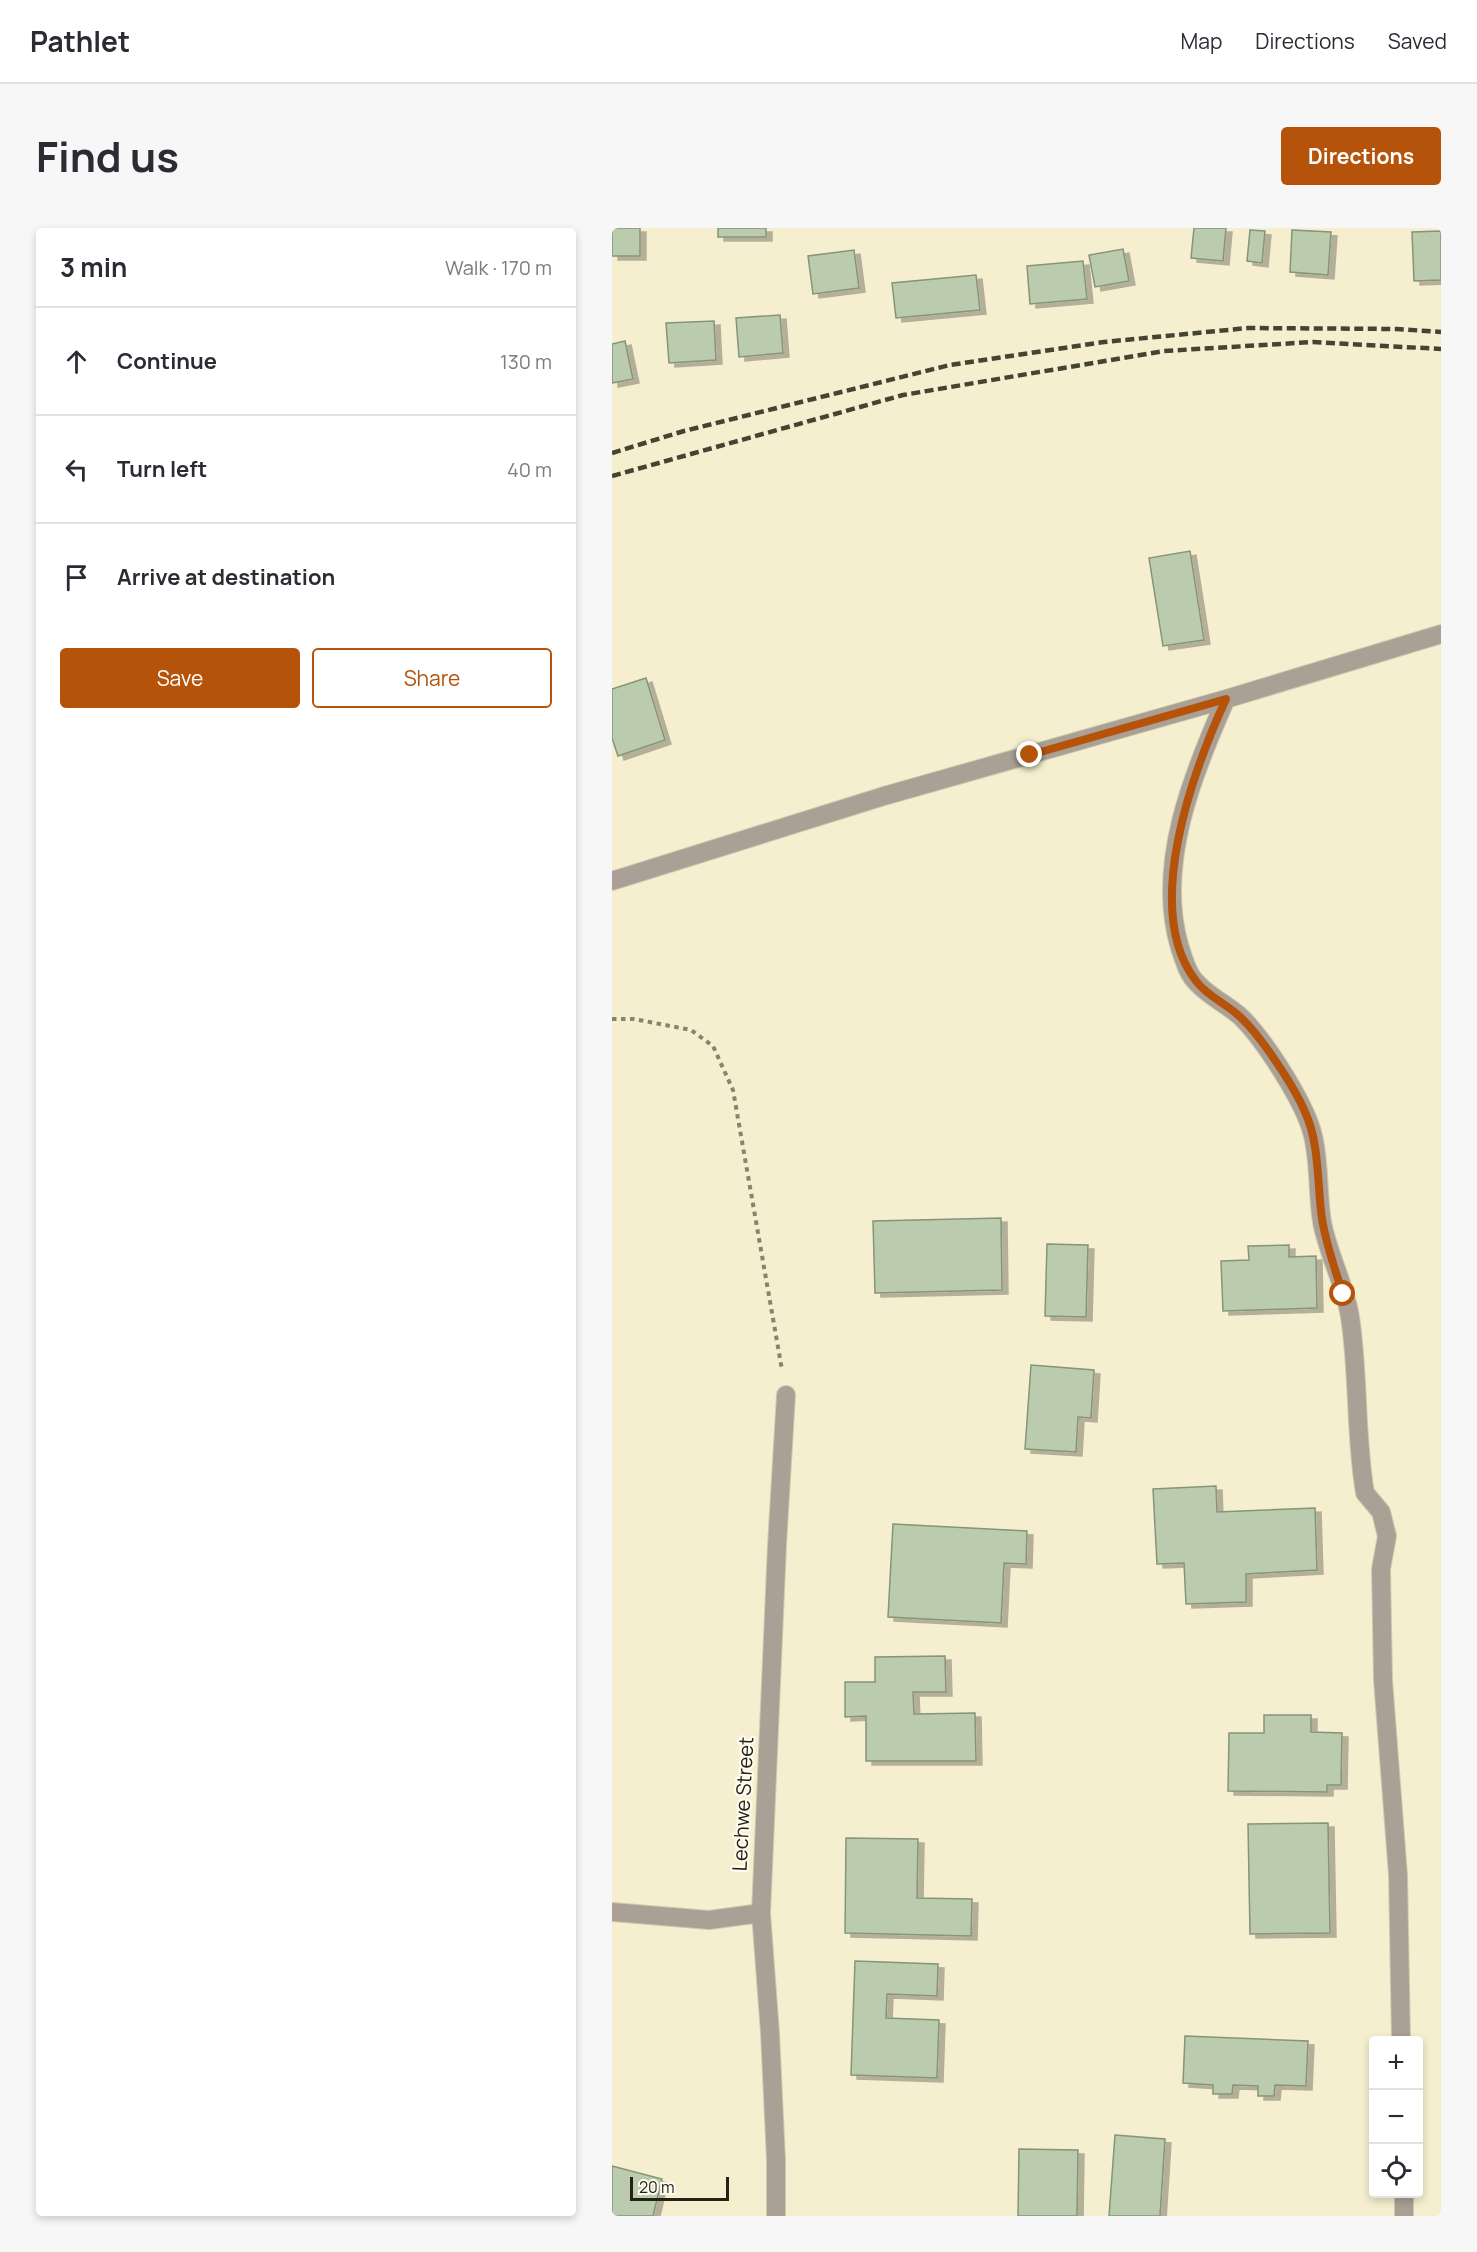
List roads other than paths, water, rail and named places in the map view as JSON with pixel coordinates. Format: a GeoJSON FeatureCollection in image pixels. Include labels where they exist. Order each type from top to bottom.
{"type":"FeatureCollection","features":[{"type":"Feature","properties":{"kind":"street"},"geometry":{"type":"LineString","coordinates":[[612,881],[884,796],[1226,699],[1441,634]]}},
{"type":"Feature","properties":{"kind":"street"},"geometry":{"type":"LineString","coordinates":[[1226,699],[1205,745],[1186,803],[1175,860],[1172,899],[1176,933],[1189,972],[1197,984],[1240,1017],[1260,1041],[1305,1112],[1312,1134],[1323,1223],[1350,1315],[1365,1493],[1368,1500],[1381,1512],[1387,1536],[1381,1569],[1383,1680],[1398,1875],[1401,2036]]}},
{"type":"Feature","properties":{"kind":"street","name":"Lechwe Street"},"geometry":{"type":"LineString","coordinates":[[776,2216],[776,2160],[770,2033],[761,1913],[786,1395]]}},
{"type":"Feature","properties":{"kind":"street"},"geometry":{"type":"LineString","coordinates":[[612,1912],[709,1920],[761,1913]]}},
{"type":"Feature","properties":{"kind":"street"},"geometry":{"type":"LineString","coordinates":[[1404,2198],[1404,2216]]}},
{"type":"Feature","properties":{"kind":"railway"},"geometry":{"type":"LineString","coordinates":[[612,453],[684,431],[950,365],[1104,342],[1248,328],[1397,329],[1441,332]]}},
{"type":"Feature","properties":{"kind":"railway"},"geometry":{"type":"LineString","coordinates":[[612,476],[903,395],[1164,351],[1313,342],[1441,349]]}}]}
